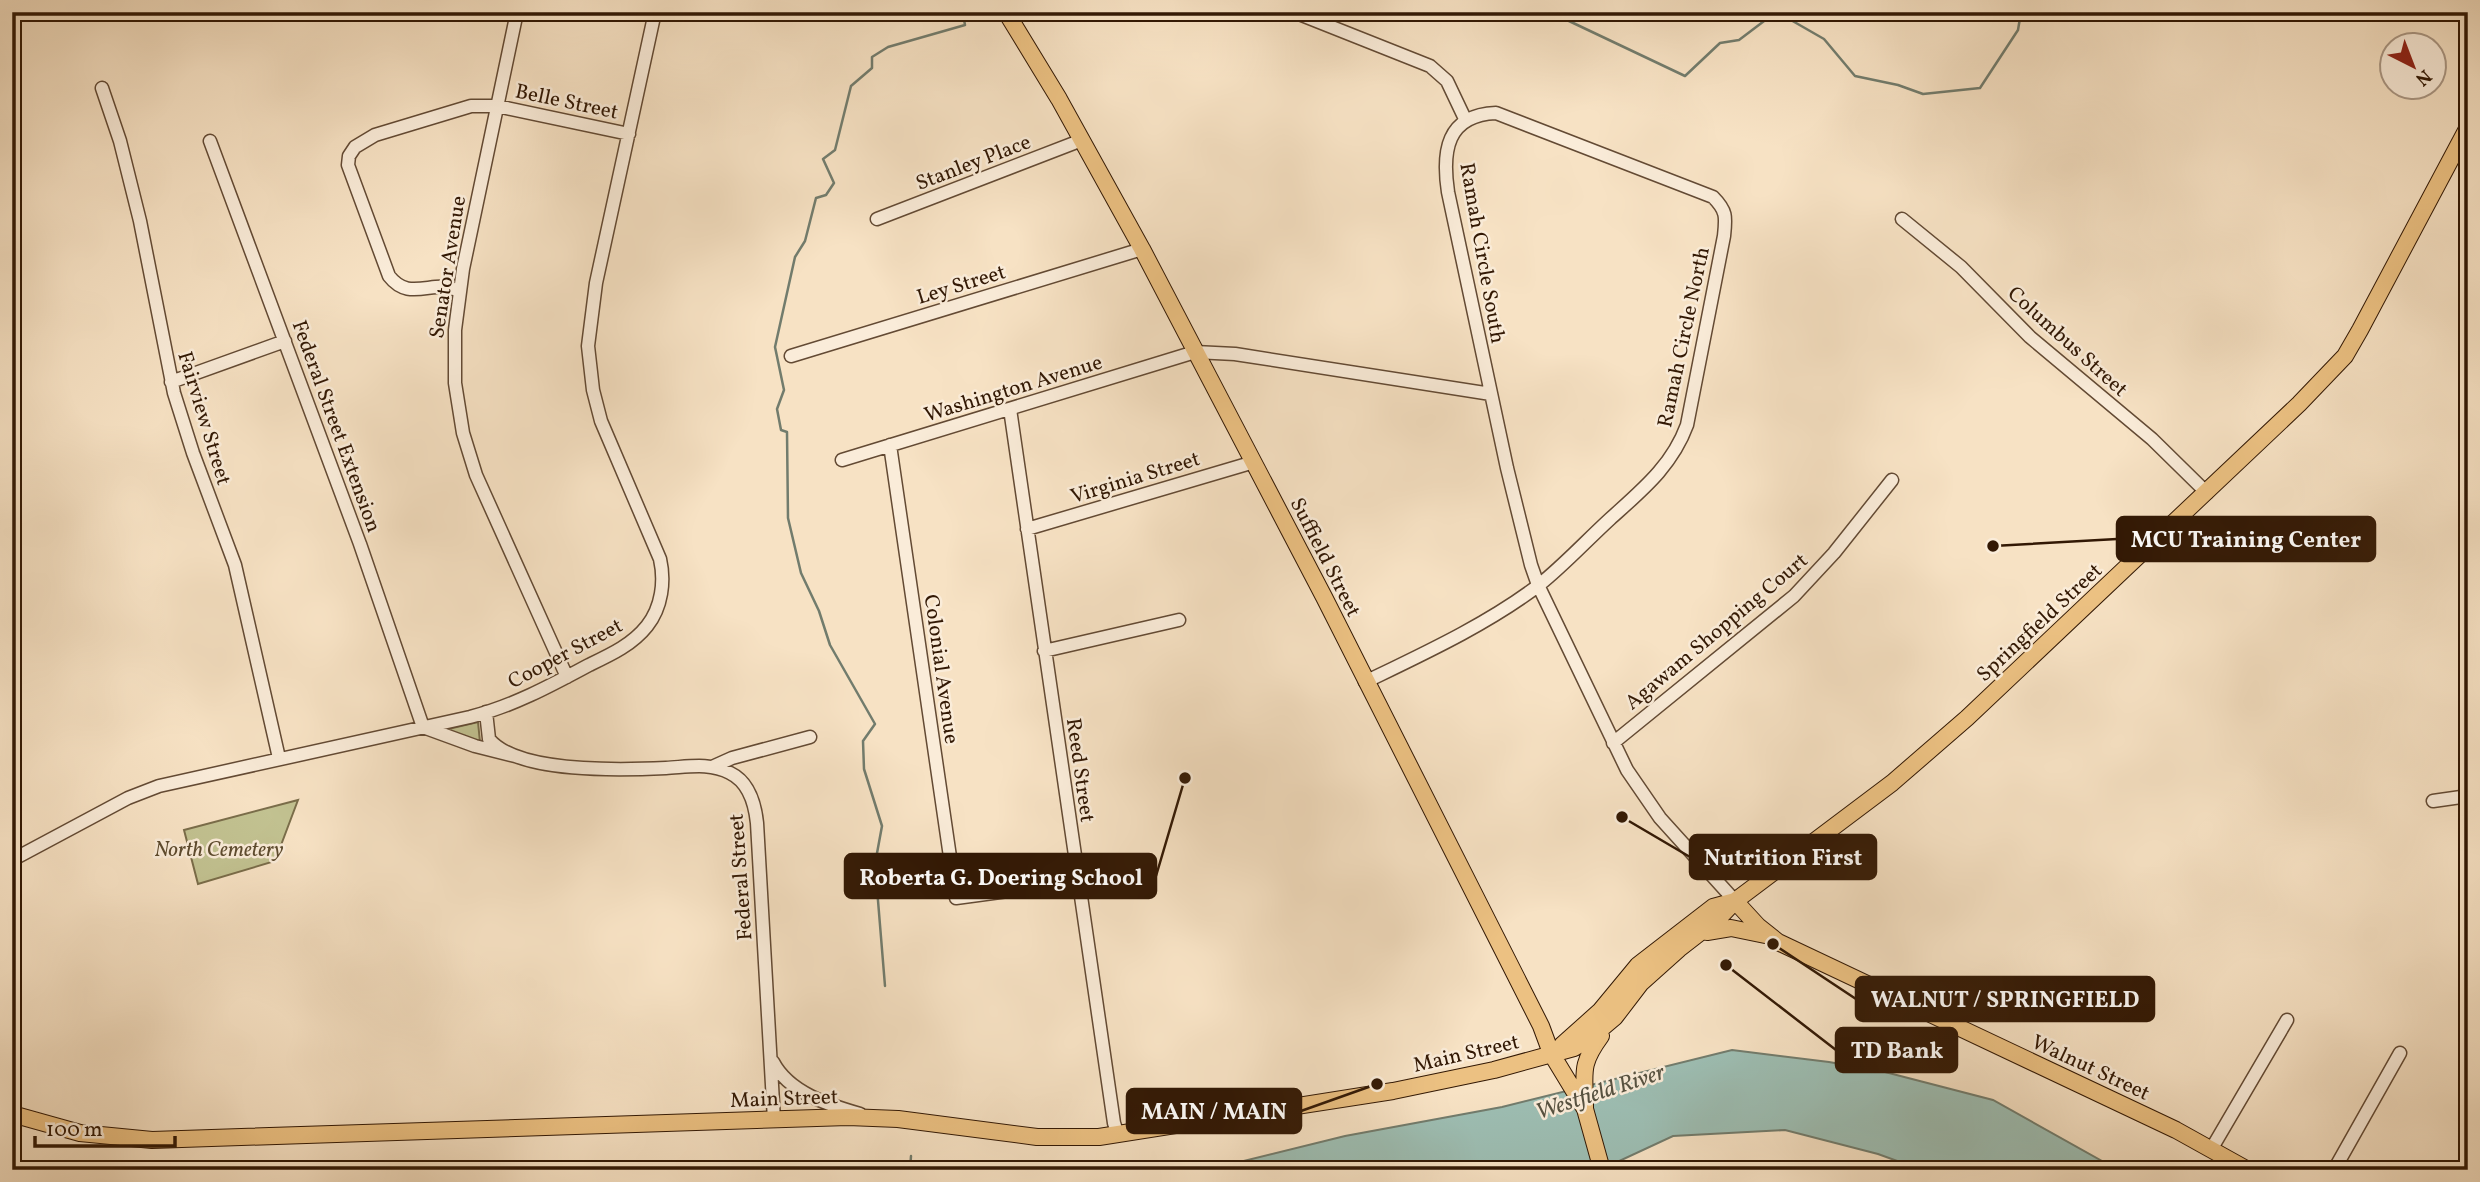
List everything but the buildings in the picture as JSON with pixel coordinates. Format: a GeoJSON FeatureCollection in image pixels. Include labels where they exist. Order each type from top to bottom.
{"type":"FeatureCollection","features":[{"type":"Feature","properties":{"kind":"main road","name":"Suffield Street"},"geometry":{"type":"LineString","coordinates":[[1006,12],[1082,140],[1254,462],[1541,1026],[1551,1053],[1577,1080],[1602,1170]]}},
{"type":"Feature","properties":{"kind":"main road","name":"Springfield Street"},"geometry":{"type":"LineString","coordinates":[[1551,1053],[1574,1048],[1615,1017],[1641,983],[1719,918],[1735,901],[1940,743],[2300,404],[2344,356],[2468,127]]}},
{"type":"Feature","properties":{"kind":"main road","name":"Springfield Street"},"geometry":{"type":"LineString","coordinates":[[1551,1053],[1600,1011],[1638,965],[1713,907],[1735,901]]}},
{"type":"Feature","properties":{"kind":"main road","name":"Walnut Street"},"geometry":{"type":"LineString","coordinates":[[1735,901],[1770,936],[2212,1148],[2248,1170]]}},
{"type":"Feature","properties":{"kind":"main road"},"geometry":{"type":"LineString","coordinates":[[1699,934],[1722,928],[1770,936]]}},
{"type":"Feature","properties":{"kind":"main road"},"geometry":{"type":"LineString","coordinates":[[1577,1080],[1590,1049],[1615,1017]]}},
{"type":"Feature","properties":{"kind":"main road","name":"Main Street"},"geometry":{"type":"LineString","coordinates":[[12,1114],[80,1133],[118,1139],[173,1140],[870,1118],[917,1121],[1037,1138],[1079,1138],[1118,1135],[1416,1087],[1494,1070],[1551,1053]]}},
{"type":"Feature","properties":{"kind":"street","name":"Senator Avenue"},"geometry":{"type":"LineString","coordinates":[[517,12],[459,290],[454,370],[458,408],[467,446],[489,506],[567,677]]}},
{"type":"Feature","properties":{"kind":"street","name":"Cooper Street"},"geometry":{"type":"LineString","coordinates":[[12,860],[148,789],[486,712],[529,697],[625,646],[643,630],[656,610],[662,584],[662,569],[657,550],[598,411],[589,357],[592,303],[655,12]]}},
{"type":"Feature","properties":{"kind":"street"},"geometry":{"type":"LineString","coordinates":[[1294,12],[1430,66],[1447,81],[1466,121]]}},
{"type":"Feature","properties":{"kind":"street","name":"Fairview Street"},"geometry":{"type":"LineString","coordinates":[[102,88],[120,141],[140,221],[171,382],[192,453],[235,565],[279,758]]}},
{"type":"Feature","properties":{"kind":"street","name":"Belle Street"},"geometry":{"type":"LineString","coordinates":[[459,290],[440,286],[411,290],[389,276],[353,180],[349,158],[358,144],[375,135],[479,105],[497,106],[629,134]]}},
{"type":"Feature","properties":{"kind":"street","name":"Ramah Circle North"},"geometry":{"type":"LineString","coordinates":[[1365,682],[1475,625],[1538,585],[1650,482],[1679,446],[1687,425],[1724,236],[1726,218],[1722,206],[1713,197],[1496,113],[1482,113],[1466,121]]}},
{"type":"Feature","properties":{"kind":"street","name":"Ramah Circle South"},"geometry":{"type":"LineString","coordinates":[[1466,121],[1448,143],[1448,192],[1531,565],[1538,585],[1627,770],[1660,818],[1735,901]]}},
{"type":"Feature","properties":{"kind":"street","name":"Stanley Place"},"geometry":{"type":"LineString","coordinates":[[877,219],[1082,140]]}},
{"type":"Feature","properties":{"kind":"street","name":"Federal Street Extension"},"geometry":{"type":"LineString","coordinates":[[210,141],[360,544],[423,727]]}},
{"type":"Feature","properties":{"kind":"street","name":"Columbus Street"},"geometry":{"type":"LineString","coordinates":[[1902,219],[1961,267],[2030,337],[2152,439],[2207,493]]}},
{"type":"Feature","properties":{"kind":"street","name":"Ley Street"},"geometry":{"type":"LineString","coordinates":[[791,356],[1142,249]]}},
{"type":"Feature","properties":{"kind":"street"},"geometry":{"type":"LineString","coordinates":[[171,382],[285,341]]}},
{"type":"Feature","properties":{"kind":"street","name":"Washington Avenue"},"geometry":{"type":"LineString","coordinates":[[842,460],[1195,352],[1235,354],[1491,394]]}},
{"type":"Feature","properties":{"kind":"street","name":"Reed Street"},"geometry":{"type":"LineString","coordinates":[[1010,408],[1077,882],[1118,1135]]}},
{"type":"Feature","properties":{"kind":"street","name":"Colonial Avenue"},"geometry":{"type":"LineString","coordinates":[[890,445],[956,898],[1077,882]]}},
{"type":"Feature","properties":{"kind":"street","name":"Virginia Street"},"geometry":{"type":"LineString","coordinates":[[1027,529],[1254,462]]}},
{"type":"Feature","properties":{"kind":"street","name":"Agawam Shopping Court"},"geometry":{"type":"LineString","coordinates":[[1613,743],[1794,596],[1834,553],[1892,480]]}},
{"type":"Feature","properties":{"kind":"street"},"geometry":{"type":"LineString","coordinates":[[1044,651],[1179,620]]}},
{"type":"Feature","properties":{"kind":"street","name":"Federal Street"},"geometry":{"type":"LineString","coordinates":[[486,712],[489,739],[497,747],[515,756]]}},
{"type":"Feature","properties":{"kind":"street","name":"Federal Street"},"geometry":{"type":"LineString","coordinates":[[423,727],[475,746],[578,768],[712,767],[737,777],[751,796],[755,808],[774,1120]]}},
{"type":"Feature","properties":{"kind":"street"},"geometry":{"type":"LineString","coordinates":[[712,767],[732,758],[810,737]]}},
{"type":"Feature","properties":{"kind":"street"},"geometry":{"type":"LineString","coordinates":[[2433,801],[2468,796]]}},
{"type":"Feature","properties":{"kind":"street"},"geometry":{"type":"LineString","coordinates":[[2212,1148],[2287,1020]]}},
{"type":"Feature","properties":{"kind":"street"},"geometry":{"type":"LineString","coordinates":[[2334,1170],[2400,1053]]}},
{"type":"Feature","properties":{"kind":"street"},"geometry":{"type":"LineString","coordinates":[[771,1059],[781,1075],[799,1090],[870,1118]]}},
{"type":"Feature","properties":{"kind":"green space"},"geometry":{"type":"Polygon","coordinates":[[[478,722],[480,742],[444,730],[478,722]]]}},
{"type":"Feature","properties":{"kind":"green space","name":"North Cemetery"},"geometry":{"type":"Polygon","coordinates":[[[298,800],[275,861],[198,884],[184,830],[298,800]]]}},
{"type":"Feature","properties":{"kind":"water","name":"Westfield River"},"geometry":{"type":"Polygon","coordinates":[[[1732,1050],[1885,1072],[1993,1100],[2118,1170],[1922,1170],[1878,1154],[1785,1130],[1673,1136],[1600,1170],[1207,1170],[1345,1136],[1502,1107],[1732,1050]]]}},
{"type":"Feature","properties":{"kind":"waterway"},"geometry":{"type":"LineString","coordinates":[[885,986],[875,864],[882,826],[864,769],[863,741],[875,724],[830,645],[819,611],[801,573],[788,518],[787,432],[781,430],[777,409],[784,390],[775,347],[795,257],[805,241],[816,198],[826,195],[834,183],[823,159],[835,150],[851,86],[872,68],[872,57],[888,47],[965,25],[963,14],[966,12]]}},
{"type":"Feature","properties":{"kind":"waterway"},"geometry":{"type":"LineString","coordinates":[[1550,12],[1685,76],[1720,43],[1739,40],[1776,12]]}},
{"type":"Feature","properties":{"kind":"waterway"},"geometry":{"type":"LineString","coordinates":[[1777,12],[1824,39],[1855,76],[1898,85],[1923,94],[1980,88],[2018,30],[2021,12]]}},
{"type":"Feature","properties":{"kind":"waterway"},"geometry":{"type":"LineString","coordinates":[[910,1170],[911,1156]]}},
{"type":"Feature","properties":{"kind":"place","name":"MCU Training Center"},"geometry":{"type":"Point","coordinates":[1993,546]}},
{"type":"Feature","properties":{"kind":"place","name":"Roberta G. Doering School"},"geometry":{"type":"Point","coordinates":[1185,778]}},
{"type":"Feature","properties":{"kind":"place","name":"Nutrition First"},"geometry":{"type":"Point","coordinates":[1622,817]}},
{"type":"Feature","properties":{"kind":"place","name":"WALNUT / SPRINGFIELD"},"geometry":{"type":"Point","coordinates":[1773,944]}},
{"type":"Feature","properties":{"kind":"place","name":"TD Bank"},"geometry":{"type":"Point","coordinates":[1726,965]}},
{"type":"Feature","properties":{"kind":"place","name":"MAIN / MAIN"},"geometry":{"type":"Point","coordinates":[1377,1084]}}]}
